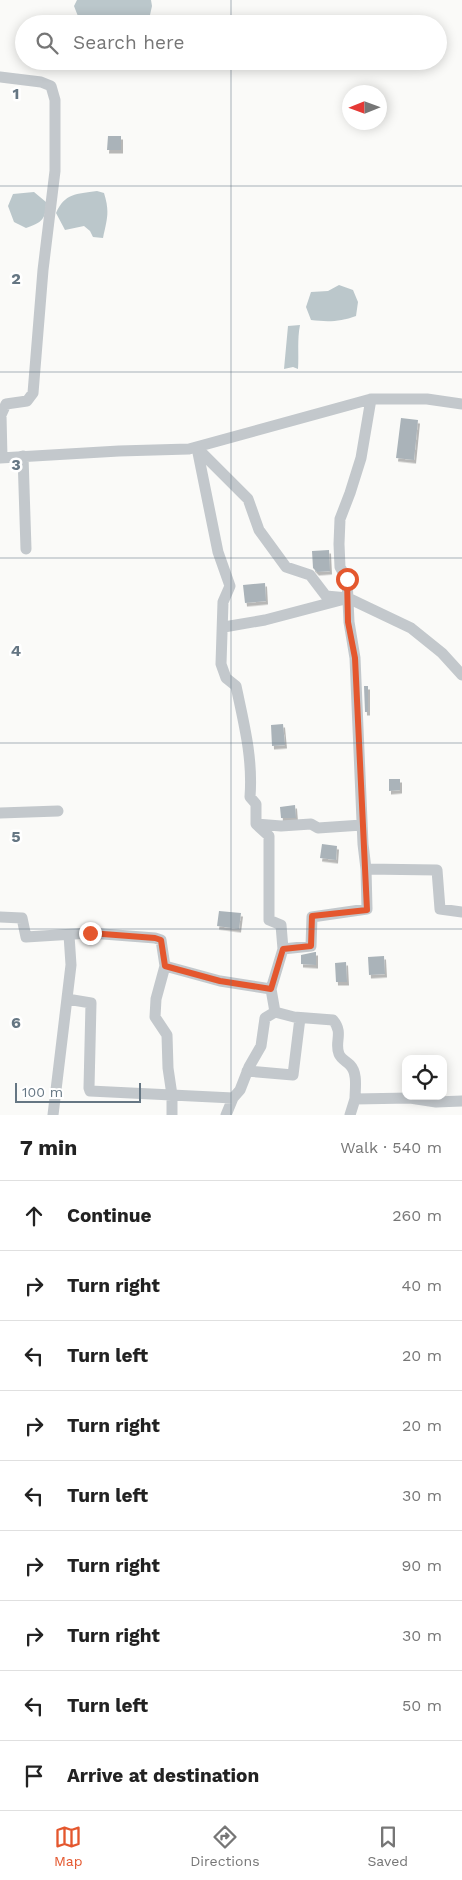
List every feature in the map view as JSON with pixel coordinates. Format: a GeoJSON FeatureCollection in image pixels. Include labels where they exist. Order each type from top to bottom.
{"type":"FeatureCollection","features":[{"type":"Feature","properties":{"kind":"street"},"geometry":{"type":"LineString","coordinates":[[0,77],[41,82],[51,86],[55,100],[55,171],[42,270],[33,393],[27,401],[6,404],[1,415],[1,458],[197,448],[371,399],[427,399],[462,404]]}},
{"type":"Feature","properties":{"kind":"street"},"geometry":{"type":"LineString","coordinates":[[283,949],[311,946],[312,916],[367,910],[355,658],[348,622],[347,579],[340,567],[340,519],[361,458],[371,399]]}},
{"type":"Feature","properties":{"kind":"street"},"geometry":{"type":"LineString","coordinates":[[197,448],[248,499],[259,530],[286,567],[310,575],[326,596],[348,598],[411,628],[442,654],[462,675]]}},
{"type":"Feature","properties":{"kind":"street"},"geometry":{"type":"LineString","coordinates":[[197,448],[218,552],[230,586],[223,602],[224,627],[221,664],[226,678],[236,686],[245,726],[252,772],[250,797],[256,804],[256,824],[269,836],[268,920],[282,925],[283,949],[271,989],[275,1012]]}},
{"type":"Feature","properties":{"kind":"street"},"geometry":{"type":"LineString","coordinates":[[23,456],[26,549]]}},
{"type":"Feature","properties":{"kind":"street"},"geometry":{"type":"LineString","coordinates":[[224,627],[265,620],[348,598]]}},
{"type":"Feature","properties":{"kind":"street"},"geometry":{"type":"LineString","coordinates":[[0,813],[58,811]]}},
{"type":"Feature","properties":{"kind":"street"},"geometry":{"type":"LineString","coordinates":[[256,824],[281,826],[311,824],[318,828],[362,825]]}},
{"type":"Feature","properties":{"kind":"street"},"geometry":{"type":"LineString","coordinates":[[366,869],[437,870],[440,909],[462,912]]}},
{"type":"Feature","properties":{"kind":"street"},"geometry":{"type":"LineString","coordinates":[[0,917],[22,918],[26,937],[69,936],[90,933],[161,940],[165,966],[156,1000],[155,1017],[168,1035],[168,1068],[172,1095],[172,1115]]}},
{"type":"Feature","properties":{"kind":"street"},"geometry":{"type":"LineString","coordinates":[[53,1115],[71,965],[69,936]]}},
{"type":"Feature","properties":{"kind":"street"},"geometry":{"type":"LineString","coordinates":[[165,966],[220,981],[271,989]]}},
{"type":"Feature","properties":{"kind":"street"},"geometry":{"type":"LineString","coordinates":[[67,999],[91,1003],[90,1091],[232,1098]]}},
{"type":"Feature","properties":{"kind":"street"},"geometry":{"type":"LineString","coordinates":[[226,1115],[232,1098],[240,1090],[247,1071],[261,1046],[265,1018],[275,1012],[300,1018],[333,1020],[337,1024],[339,1030],[338,1052],[340,1057],[350,1065],[354,1072],[355,1099],[350,1115]]}},
{"type":"Feature","properties":{"kind":"street"},"geometry":{"type":"LineString","coordinates":[[247,1071],[293,1075],[300,1018]]}},
{"type":"Feature","properties":{"kind":"street"},"geometry":{"type":"LineString","coordinates":[[355,1099],[410,1098],[436,1102],[462,1102]]}},
{"type":"Feature","properties":{"kind":"shaded area"},"geometry":{"type":"Polygon","coordinates":[[[77,0],[151,0],[152,6],[150,15],[78,15],[74,6],[77,0]]]}},
{"type":"Feature","properties":{"kind":"shaded area"},"geometry":{"type":"Polygon","coordinates":[[[97,191],[104,193],[107,205],[107,220],[103,238],[93,237],[84,226],[65,230],[56,213],[59,206],[67,198],[77,194],[97,191]]]}},
{"type":"Feature","properties":{"kind":"shaded area"},"geometry":{"type":"Polygon","coordinates":[[[34,192],[46,202],[45,213],[42,220],[26,228],[14,222],[8,206],[13,194],[34,192]]]}},
{"type":"Feature","properties":{"kind":"shaded area"},"geometry":{"type":"Polygon","coordinates":[[[339,285],[353,290],[358,302],[356,316],[334,321],[311,320],[306,307],[311,292],[328,291],[339,285]]]}},
{"type":"Feature","properties":{"kind":"shaded area"},"geometry":{"type":"Polygon","coordinates":[[[300,325],[298,369],[293,367],[284,369],[288,326],[300,325]]]}},
{"type":"Feature","properties":{"kind":"building"},"geometry":{"type":"Polygon","coordinates":[[[108,136],[121,136],[121,150],[107,150],[108,136]]]}},
{"type":"Feature","properties":{"kind":"building"},"geometry":{"type":"Polygon","coordinates":[[[401,418],[418,420],[414,460],[396,458],[401,418]]]}},
{"type":"Feature","properties":{"kind":"building"},"geometry":{"type":"Polygon","coordinates":[[[329,550],[330,571],[317,572],[313,568],[312,551],[329,550]]]}},
{"type":"Feature","properties":{"kind":"building"},"geometry":{"type":"Polygon","coordinates":[[[265,583],[266,601],[245,603],[243,585],[265,583]]]}},
{"type":"Feature","properties":{"kind":"building"},"geometry":{"type":"Polygon","coordinates":[[[364,686],[368,686],[368,712],[365,712],[364,686]]]}},
{"type":"Feature","properties":{"kind":"building"},"geometry":{"type":"Polygon","coordinates":[[[283,724],[285,745],[272,746],[271,725],[283,724]]]}},
{"type":"Feature","properties":{"kind":"building"},"geometry":{"type":"Polygon","coordinates":[[[389,779],[400,779],[400,790],[389,791],[389,779]]]}},
{"type":"Feature","properties":{"kind":"building"},"geometry":{"type":"Polygon","coordinates":[[[295,805],[296,818],[281,818],[280,807],[295,805]]]}},
{"type":"Feature","properties":{"kind":"building"},"geometry":{"type":"Polygon","coordinates":[[[322,844],[337,846],[336,860],[320,858],[322,844]]]}},
{"type":"Feature","properties":{"kind":"building"},"geometry":{"type":"Polygon","coordinates":[[[219,911],[241,913],[239,929],[217,926],[219,911]]]}},
{"type":"Feature","properties":{"kind":"building"},"geometry":{"type":"Polygon","coordinates":[[[316,952],[316,965],[301,964],[301,955],[316,952]]]}},
{"type":"Feature","properties":{"kind":"building"},"geometry":{"type":"Polygon","coordinates":[[[384,956],[385,974],[369,975],[368,957],[384,956]]]}},
{"type":"Feature","properties":{"kind":"building"},"geometry":{"type":"Polygon","coordinates":[[[346,962],[347,982],[336,982],[335,963],[346,962]]]}},
{"type":"Feature","properties":{"kind":"route"},"geometry":{"type":"LineString","coordinates":[[90,933],[155,938],[161,940],[164,949],[165,966],[220,981],[271,989],[283,949],[308,948],[311,946],[312,916],[367,910],[355,658],[348,622],[347,579]]}}]}
